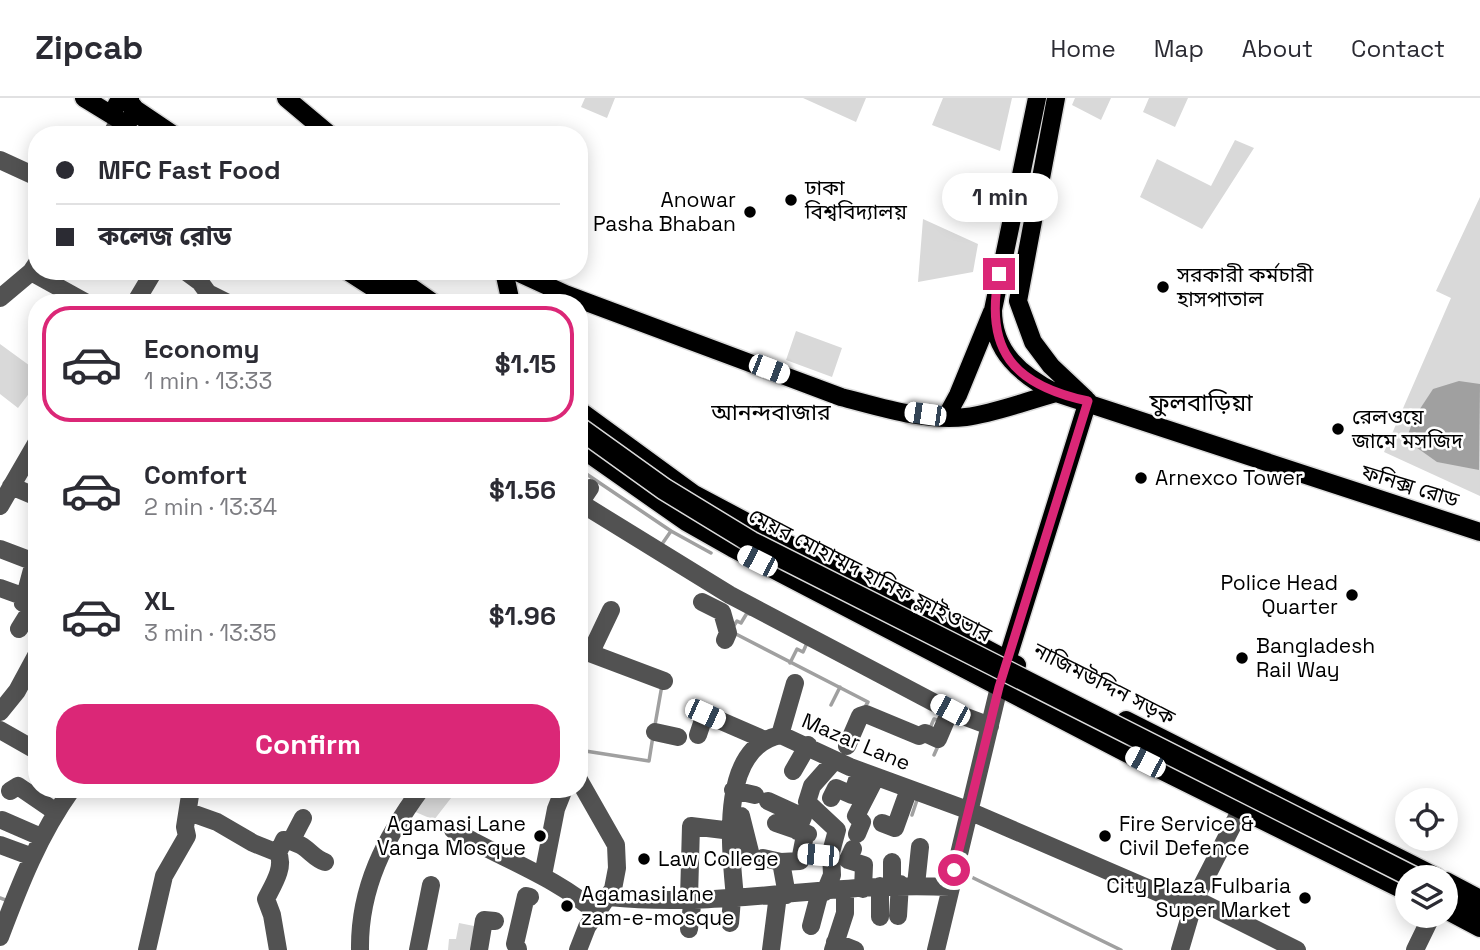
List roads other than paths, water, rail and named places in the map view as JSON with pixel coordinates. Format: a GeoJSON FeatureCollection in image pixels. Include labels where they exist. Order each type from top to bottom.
{"type":"FeatureCollection","features":[{"type":"Feature","properties":{"kind":"highway"},"geometry":{"type":"LineString","coordinates":[[125,113],[140,126]]}},
{"type":"Feature","properties":{"kind":"highway"},"geometry":{"type":"LineString","coordinates":[[125,113],[152,126]]}},
{"type":"Feature","properties":{"kind":"highway"},"geometry":{"type":"LineString","coordinates":[[378,280],[399,294]]}},
{"type":"Feature","properties":{"kind":"highway"},"geometry":{"type":"LineString","coordinates":[[397,280],[418,294]]}},
{"type":"Feature","properties":{"kind":"highway","name":"মেয়র মোহাম্মদ হানিফ ফ্লাইওভার"},"geometry":{"type":"LineString","coordinates":[[588,434],[664,489],[751,542],[1395,868]]}},
{"type":"Feature","properties":{"kind":"highway"},"geometry":{"type":"LineString","coordinates":[[588,442],[693,518],[754,554],[1395,877]]}},
{"type":"Feature","properties":{"kind":"highway"},"geometry":{"type":"LineString","coordinates":[[1458,899],[1480,911]]}},
{"type":"Feature","properties":{"kind":"highway"},"geometry":{"type":"LineString","coordinates":[[1458,908],[1480,920]]}},
{"type":"Feature","properties":{"kind":"main road"},"geometry":{"type":"LineString","coordinates":[[84,98],[125,113]]}},
{"type":"Feature","properties":{"kind":"main road"},"geometry":{"type":"LineString","coordinates":[[286,98],[319,126]]}},
{"type":"Feature","properties":{"kind":"main road"},"geometry":{"type":"LineString","coordinates":[[946,417],[958,395],[993,310],[1037,98]]}},
{"type":"Feature","properties":{"kind":"main road"},"geometry":{"type":"LineString","coordinates":[[999,687],[1088,401],[1051,366],[1033,342],[1018,301],[1056,98]]}},
{"type":"Feature","properties":{"kind":"main road"},"geometry":{"type":"LineString","coordinates":[[361,280],[382,294]]}},
{"type":"Feature","properties":{"kind":"main road"},"geometry":{"type":"LineString","coordinates":[[535,280],[565,294]]}},
{"type":"Feature","properties":{"kind":"main road"},"geometry":{"type":"LineString","coordinates":[[588,303],[841,397],[904,412],[946,417],[996,410],[1056,393]]}},
{"type":"Feature","properties":{"kind":"main road"},"geometry":{"type":"LineString","coordinates":[[993,310],[995,331],[1010,359],[1033,381],[1056,393]]}},
{"type":"Feature","properties":{"kind":"main road","name":"ফনিক্স রোড"},"geometry":{"type":"LineString","coordinates":[[1056,393],[1088,401],[1345,490],[1480,533]]}},
{"type":"Feature","properties":{"kind":"main road","name":"নাজিমউদ্দিন সড়ক"},"geometry":{"type":"LineString","coordinates":[[588,417],[694,494],[1007,660],[1413,865]]}},
{"type":"Feature","properties":{"kind":"main road"},"geometry":{"type":"LineString","coordinates":[[588,453],[686,522],[1240,811],[1395,885]]}},
{"type":"Feature","properties":{"kind":"main road"},"geometry":{"type":"LineString","coordinates":[[1458,887],[1480,899]]}},
{"type":"Feature","properties":{"kind":"main road"},"geometry":{"type":"LineString","coordinates":[[1458,916],[1480,928]]}},
{"type":"Feature","properties":{"kind":"street"},"geometry":{"type":"LineString","coordinates":[[0,160],[28,173]]}},
{"type":"Feature","properties":{"kind":"street"},"geometry":{"type":"LineString","coordinates":[[0,298],[28,272]]}},
{"type":"Feature","properties":{"kind":"street"},"geometry":{"type":"LineString","coordinates":[[53,280],[74,294]]}},
{"type":"Feature","properties":{"kind":"street"},"geometry":{"type":"LineString","coordinates":[[197,280],[210,294]]}},
{"type":"Feature","properties":{"kind":"street"},"geometry":{"type":"LineString","coordinates":[[0,506],[9,476],[28,453]]}},
{"type":"Feature","properties":{"kind":"street"},"geometry":{"type":"LineString","coordinates":[[9,476],[28,490]]}},
{"type":"Feature","properties":{"kind":"street"},"geometry":{"type":"LineString","coordinates":[[588,501],[730,595],[950,710],[991,719]]}},
{"type":"Feature","properties":{"kind":"street"},"geometry":{"type":"LineString","coordinates":[[0,549],[28,557]]}},
{"type":"Feature","properties":{"kind":"street"},"geometry":{"type":"LineString","coordinates":[[0,588],[28,603]]}},
{"type":"Feature","properties":{"kind":"street"},"geometry":{"type":"LineString","coordinates":[[725,640],[727,625],[722,612],[730,595]]}},
{"type":"Feature","properties":{"kind":"street"},"geometry":{"type":"LineString","coordinates":[[697,608],[710,614],[722,612]]}},
{"type":"Feature","properties":{"kind":"street"},"geometry":{"type":"LineString","coordinates":[[588,646],[611,610]]}},
{"type":"Feature","properties":{"kind":"street"},"geometry":{"type":"LineString","coordinates":[[19,629],[28,611]]}},
{"type":"Feature","properties":{"kind":"street"},"geometry":{"type":"LineString","coordinates":[[588,652],[664,681]]}},
{"type":"Feature","properties":{"kind":"street"},"geometry":{"type":"LineString","coordinates":[[0,712],[28,673]]}},
{"type":"Feature","properties":{"kind":"street"},"geometry":{"type":"LineString","coordinates":[[730,923],[733,851],[754,762],[772,738],[795,683]]}},
{"type":"Feature","properties":{"kind":"street"},"geometry":{"type":"LineString","coordinates":[[936,950],[999,687]]}},
{"type":"Feature","properties":{"kind":"street"},"geometry":{"type":"LineString","coordinates":[[811,926],[822,892],[832,875],[831,855],[837,830],[807,802],[812,786],[841,753],[860,716],[866,714],[919,736],[925,733],[938,739],[950,710]]}},
{"type":"Feature","properties":{"kind":"street","name":"Mazar Lane"},"geometry":{"type":"LineString","coordinates":[[698,735],[705,714],[772,738],[841,753],[874,776],[969,812],[1173,899],[1195,899],[1297,950]]}},
{"type":"Feature","properties":{"kind":"street"},"geometry":{"type":"LineString","coordinates":[[0,730],[28,746]]}},
{"type":"Feature","properties":{"kind":"street"},"geometry":{"type":"LineString","coordinates":[[655,732],[678,737]]}},
{"type":"Feature","properties":{"kind":"street"},"geometry":{"type":"LineString","coordinates":[[793,771],[808,746]]}},
{"type":"Feature","properties":{"kind":"street"},"geometry":{"type":"LineString","coordinates":[[831,798],[836,788],[852,795],[874,776]]}},
{"type":"Feature","properties":{"kind":"street"},"geometry":{"type":"LineString","coordinates":[[874,776],[877,800]]}},
{"type":"Feature","properties":{"kind":"street"},"geometry":{"type":"LineString","coordinates":[[874,776],[856,816],[862,822],[848,860],[864,865],[883,887],[889,917]]}},
{"type":"Feature","properties":{"kind":"street"},"geometry":{"type":"LineString","coordinates":[[10,791],[18,786],[28,793]]}},
{"type":"Feature","properties":{"kind":"street"},"geometry":{"type":"LineString","coordinates":[[913,815],[914,791]]}},
{"type":"Feature","properties":{"kind":"street"},"geometry":{"type":"LineString","coordinates":[[882,823],[895,828],[914,791]]}},
{"type":"Feature","properties":{"kind":"street"},"geometry":{"type":"LineString","coordinates":[[578,950],[587,928],[609,897],[617,868],[616,845],[588,796]]}},
{"type":"Feature","properties":{"kind":"street"},"geometry":{"type":"LineString","coordinates":[[36,798],[56,812]]}},
{"type":"Feature","properties":{"kind":"street"},"geometry":{"type":"LineString","coordinates":[[0,937],[6,902],[30,856],[66,798]]}},
{"type":"Feature","properties":{"kind":"street"},"geometry":{"type":"LineString","coordinates":[[146,950],[164,876],[187,836],[185,827],[190,798]]}},
{"type":"Feature","properties":{"kind":"street"},"geometry":{"type":"LineString","coordinates":[[360,950],[360,928],[368,888],[392,828],[414,798]]}},
{"type":"Feature","properties":{"kind":"street"},"geometry":{"type":"LineString","coordinates":[[543,875],[560,798]]}},
{"type":"Feature","properties":{"kind":"street"},"geometry":{"type":"LineString","coordinates":[[689,929],[691,825],[744,801],[803,817],[804,834],[800,861],[781,862],[763,858]]}},
{"type":"Feature","properties":{"kind":"street"},"geometry":{"type":"LineString","coordinates":[[1180,950],[1195,899],[1240,811]]}},
{"type":"Feature","properties":{"kind":"street"},"geometry":{"type":"LineString","coordinates":[[189,812],[285,847],[312,850],[319,860],[325,862]]}},
{"type":"Feature","properties":{"kind":"street"},"geometry":{"type":"LineString","coordinates":[[278,950],[266,898],[279,873],[285,847],[303,818]]}},
{"type":"Feature","properties":{"kind":"street"},"geometry":{"type":"LineString","coordinates":[[2,820],[41,837]]}},
{"type":"Feature","properties":{"kind":"street"},"geometry":{"type":"LineString","coordinates":[[776,823],[804,834]]}},
{"type":"Feature","properties":{"kind":"street"},"geometry":{"type":"LineString","coordinates":[[453,830],[543,875],[578,896],[598,914]]}},
{"type":"Feature","properties":{"kind":"street"},"geometry":{"type":"LineString","coordinates":[[0,845],[30,856]]}},
{"type":"Feature","properties":{"kind":"street"},"geometry":{"type":"LineString","coordinates":[[855,950],[834,946],[845,913],[883,887],[920,847]]}},
{"type":"Feature","properties":{"kind":"street"},"geometry":{"type":"LineString","coordinates":[[802,853],[831,855]]}},
{"type":"Feature","properties":{"kind":"street"},"geometry":{"type":"LineString","coordinates":[[771,950],[782,895],[781,862]]}},
{"type":"Feature","properties":{"kind":"street"},"geometry":{"type":"LineString","coordinates":[[883,887],[892,862]]}},
{"type":"Feature","properties":{"kind":"street"},"geometry":{"type":"LineString","coordinates":[[418,950],[431,885]]}},
{"type":"Feature","properties":{"kind":"street"},"geometry":{"type":"LineString","coordinates":[[609,897],[733,899],[883,887],[950,887]]}},
{"type":"Feature","properties":{"kind":"street"},"geometry":{"type":"LineString","coordinates":[[530,897],[526,896],[521,905],[515,944],[517,950],[531,950]]}},
{"type":"Feature","properties":{"kind":"street"},"geometry":{"type":"LineString","coordinates":[[479,950],[484,920],[495,921]]}},
{"type":"Feature","properties":{"kind":"street"},"geometry":{"type":"LineString","coordinates":[[1415,950],[1426,928]]}},
{"type":"Feature","properties":{"kind":"waterway"},"geometry":{"type":"LineString","coordinates":[[588,475],[671,531]]}},
{"type":"Feature","properties":{"kind":"waterway"},"geometry":{"type":"LineString","coordinates":[[660,547],[671,531],[711,553]]}},
{"type":"Feature","properties":{"kind":"waterway"},"geometry":{"type":"LineString","coordinates":[[733,627],[737,621],[741,623],[747,613],[750,614]]}},
{"type":"Feature","properties":{"kind":"waterway"},"geometry":{"type":"LineString","coordinates":[[734,633],[868,702],[865,707],[868,708]]}},
{"type":"Feature","properties":{"kind":"waterway"},"geometry":{"type":"LineString","coordinates":[[790,663],[797,649],[803,652],[807,643]]}},
{"type":"Feature","properties":{"kind":"waterway"},"geometry":{"type":"LineString","coordinates":[[655,725],[662,685]]}},
{"type":"Feature","properties":{"kind":"waterway"},"geometry":{"type":"LineString","coordinates":[[831,705],[840,687]]}},
{"type":"Feature","properties":{"kind":"waterway"},"geometry":{"type":"LineString","coordinates":[[930,728],[934,719],[940,721]]}},
{"type":"Feature","properties":{"kind":"waterway"},"geometry":{"type":"LineString","coordinates":[[588,751],[649,761],[653,736]]}},
{"type":"Feature","properties":{"kind":"waterway"},"geometry":{"type":"LineString","coordinates":[[934,755],[938,746]]}},
{"type":"Feature","properties":{"kind":"waterway"},"geometry":{"type":"LineString","coordinates":[[912,815],[918,797]]}},
{"type":"Feature","properties":{"kind":"waterway"},"geometry":{"type":"LineString","coordinates":[[808,854],[825,855]]}},
{"type":"Feature","properties":{"kind":"waterway"},"geometry":{"type":"LineString","coordinates":[[959,871],[1121,950]]}},
{"type":"Feature","properties":{"kind":"waterway"},"geometry":{"type":"LineString","coordinates":[[0,898],[8,901]]}},
{"type":"Feature","properties":{"kind":"place","name":"ঢাকা বিশ্ববিদ্যালয়"},"geometry":{"type":"Point","coordinates":[791,200]}},
{"type":"Feature","properties":{"kind":"place","name":"Anowar Pasha Bhaban"},"geometry":{"type":"Point","coordinates":[750,212]}},
{"type":"Feature","properties":{"kind":"place","name":"সরকারী কর্মচারী হাসপাতাল"},"geometry":{"type":"Point","coordinates":[1163,287]}},
{"type":"Feature","properties":{"kind":"place","name":"রেলওয়ে জামে মসজিদ"},"geometry":{"type":"Point","coordinates":[1338,429]}},
{"type":"Feature","properties":{"kind":"place","name":"Arnexco Tower"},"geometry":{"type":"Point","coordinates":[1141,478]}},
{"type":"Feature","properties":{"kind":"place","name":"Police Head Quarter"},"geometry":{"type":"Point","coordinates":[1352,595]}},
{"type":"Feature","properties":{"kind":"place","name":"Bangladesh Rail Way"},"geometry":{"type":"Point","coordinates":[1242,658]}},
{"type":"Feature","properties":{"kind":"place","name":"Agamasi Lane Vanga Mosque"},"geometry":{"type":"Point","coordinates":[540,836]}},
{"type":"Feature","properties":{"kind":"place","name":"Fire Service & Civil Defence"},"geometry":{"type":"Point","coordinates":[1105,836]}},
{"type":"Feature","properties":{"kind":"place","name":"Law College"},"geometry":{"type":"Point","coordinates":[644,859]}},
{"type":"Feature","properties":{"kind":"place","name":"City Plaza Fulbaria Super Market"},"geometry":{"type":"Point","coordinates":[1305,898]}},
{"type":"Feature","properties":{"kind":"place","name":"Agamasi lane zam-e-mosque"},"geometry":{"type":"Point","coordinates":[567,906]}},
{"type":"Feature","properties":{"kind":"district","name":"ফুলবাড়িয়া"},"geometry":{"type":"Point","coordinates":[1201,403]}},
{"type":"Feature","properties":{"kind":"district","name":"আনন্দবাজার"},"geometry":{"type":"Point","coordinates":[771,412]}}]}
